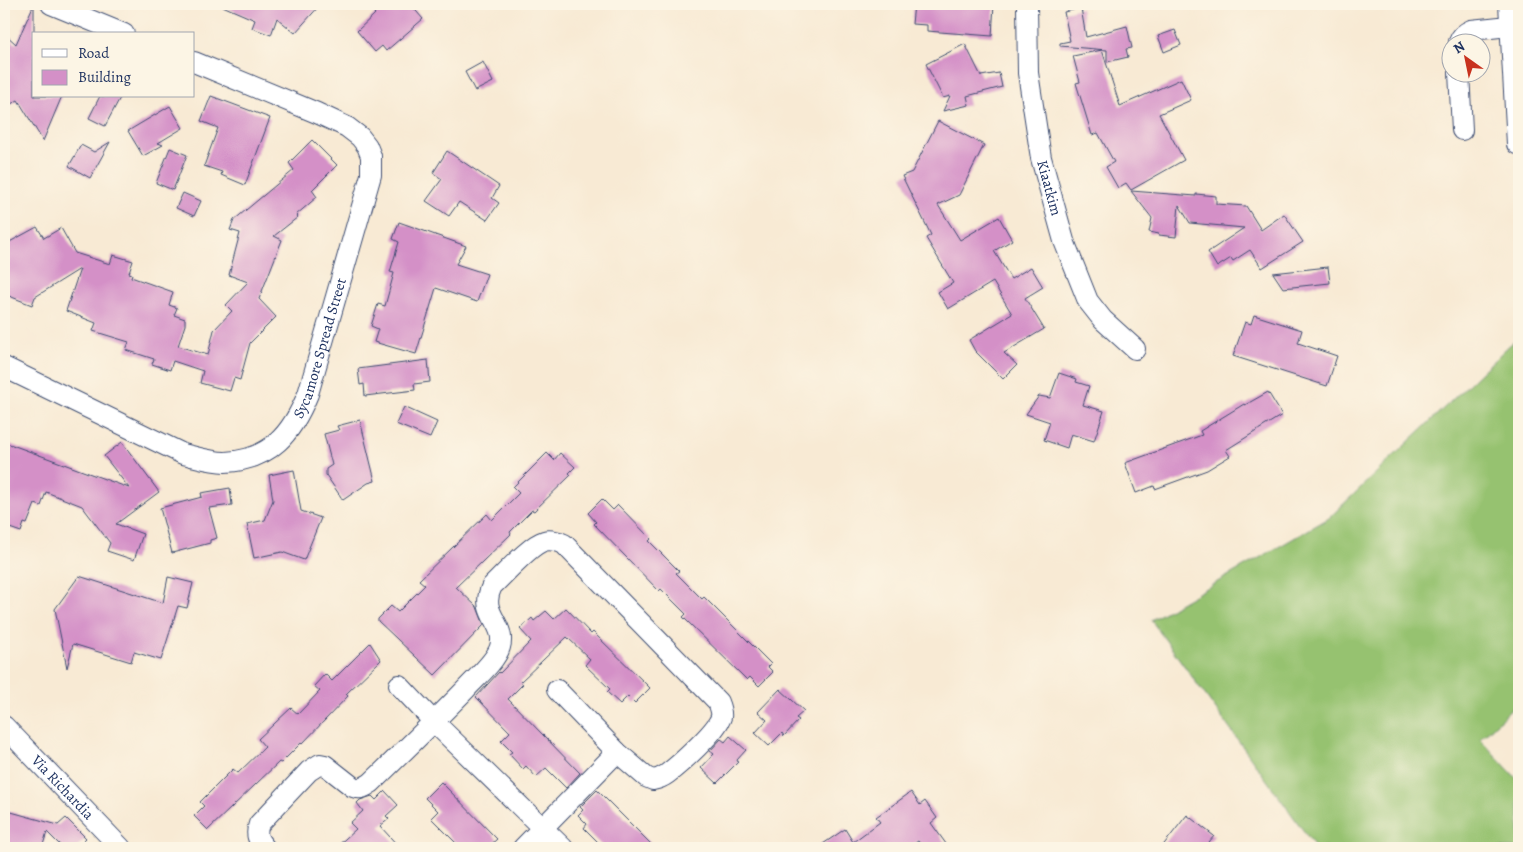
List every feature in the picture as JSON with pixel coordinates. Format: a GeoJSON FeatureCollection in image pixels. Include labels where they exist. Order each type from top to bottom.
{"type":"FeatureCollection","features":[{"type":"Feature","properties":{"kind":"street"},"geometry":{"type":"LineString","coordinates":[[51,4],[119,32]]}},
{"type":"Feature","properties":{"kind":"street","name":"Kiaatkim"},"geometry":{"type":"LineString","coordinates":[[1027,4],[1028,72],[1041,158],[1064,241],[1088,301],[1103,320],[1135,349]]}},
{"type":"Feature","properties":{"kind":"street"},"geometry":{"type":"LineString","coordinates":[[1509,4],[1515,26],[1517,144]]}},
{"type":"Feature","properties":{"kind":"street"},"geometry":{"type":"LineString","coordinates":[[1468,32],[1470,30],[1515,26]]}},
{"type":"Feature","properties":{"kind":"street","name":"Sycamore Spread Street"},"geometry":{"type":"LineString","coordinates":[[4,367],[183,454],[206,460],[224,462],[244,459],[259,453],[274,445],[287,432],[298,416],[308,394],[371,175],[370,156],[360,137],[347,127],[195,62]]}},
{"type":"Feature","properties":{"kind":"street"},"geometry":{"type":"LineString","coordinates":[[1460,82],[1462,130]]}},
{"type":"Feature","properties":{"kind":"street"},"geometry":{"type":"LineString","coordinates":[[265,848],[257,837],[256,833],[259,824],[309,771],[320,764],[326,765],[353,787],[359,789],[371,783],[434,722],[497,655],[500,646],[500,631],[490,613],[487,599],[492,586],[534,546],[543,541],[557,541],[564,544],[704,686],[720,707],[721,718],[711,732],[666,775],[653,780],[646,777],[618,752],[557,690]]}},
{"type":"Feature","properties":{"kind":"street"},"geometry":{"type":"LineString","coordinates":[[399,685],[434,722],[563,848]]}},
{"type":"Feature","properties":{"kind":"street","name":"Via Richardia"},"geometry":{"type":"LineString","coordinates":[[4,726],[121,848]]}},
{"type":"Feature","properties":{"kind":"street"},"geometry":{"type":"LineString","coordinates":[[523,848],[618,752]]}},
{"type":"Feature","properties":{"kind":"green space"},"geometry":{"type":"Polygon","coordinates":[[[1519,336],[1519,702],[1480,739],[1519,781],[1519,848],[1316,848],[1151,620],[1329,518],[1519,336]]]}},
{"type":"Feature","properties":{"kind":"building"},"geometry":{"type":"Polygon","coordinates":[[[34,4],[32,98],[61,98],[43,141],[18,100],[4,108],[4,33],[16,44],[34,4]]]}},
{"type":"Feature","properties":{"kind":"building"},"geometry":{"type":"Polygon","coordinates":[[[218,4],[321,4],[295,33],[277,18],[271,35],[252,28],[255,20],[218,4]]]}},
{"type":"Feature","properties":{"kind":"building"},"geometry":{"type":"Polygon","coordinates":[[[384,4],[410,4],[423,19],[386,51],[382,46],[375,52],[357,31],[384,4]]]}},
{"type":"Feature","properties":{"kind":"building"},"geometry":{"type":"Polygon","coordinates":[[[914,4],[994,4],[992,36],[927,31],[927,25],[912,24],[914,4]]]}},
{"type":"Feature","properties":{"kind":"building"},"geometry":{"type":"Polygon","coordinates":[[[1081,8],[1086,37],[1127,26],[1132,48],[1126,49],[1128,57],[1107,62],[1107,50],[1060,46],[1060,43],[1070,41],[1064,12],[1081,8]]]}},
{"type":"Feature","properties":{"kind":"building"},"geometry":{"type":"Polygon","coordinates":[[[1175,30],[1181,45],[1164,52],[1158,36],[1175,30]]]}},
{"type":"Feature","properties":{"kind":"building"},"geometry":{"type":"Polygon","coordinates":[[[965,44],[981,76],[999,73],[1002,87],[967,96],[969,105],[943,111],[950,96],[943,98],[926,64],[965,44]]]}},
{"type":"Feature","properties":{"kind":"building"},"geometry":{"type":"Polygon","coordinates":[[[1102,50],[1120,106],[1181,79],[1191,100],[1159,114],[1184,160],[1131,190],[1126,183],[1118,188],[1106,167],[1114,162],[1098,133],[1092,135],[1076,83],[1080,82],[1073,56],[1102,50]]]}},
{"type":"Feature","properties":{"kind":"building"},"geometry":{"type":"Polygon","coordinates":[[[483,62],[493,82],[475,91],[465,72],[483,62]]]}},
{"type":"Feature","properties":{"kind":"building"},"geometry":{"type":"Polygon","coordinates":[[[211,96],[270,118],[245,185],[221,175],[222,172],[204,166],[218,128],[201,121],[211,96]]]}},
{"type":"Feature","properties":{"kind":"building"},"geometry":{"type":"Polygon","coordinates":[[[99,98],[120,98],[105,126],[89,118],[99,98]]]}},
{"type":"Feature","properties":{"kind":"building"},"geometry":{"type":"Polygon","coordinates":[[[170,106],[183,128],[158,143],[163,145],[143,156],[128,131],[170,106]]]}},
{"type":"Feature","properties":{"kind":"building"},"geometry":{"type":"Polygon","coordinates":[[[938,121],[984,145],[959,195],[938,205],[960,240],[999,217],[1012,240],[994,251],[1011,279],[1031,267],[1043,287],[1025,298],[1044,329],[1004,353],[1017,365],[1003,379],[975,351],[969,340],[1012,314],[993,282],[948,309],[938,292],[953,283],[926,238],[931,235],[902,176],[912,172],[938,121]]]}},
{"type":"Feature","properties":{"kind":"building"},"geometry":{"type":"Polygon","coordinates":[[[312,140],[337,165],[312,190],[317,197],[296,215],[298,217],[274,236],[282,240],[259,299],[276,317],[250,343],[240,380],[234,378],[230,391],[200,383],[203,371],[173,361],[170,370],[152,364],[154,359],[126,350],[129,342],[93,331],[96,323],[66,311],[80,269],[35,297],[32,305],[4,294],[4,245],[37,227],[44,238],[61,228],[75,253],[110,264],[113,255],[133,261],[129,273],[132,274],[131,277],[173,292],[169,305],[177,308],[174,315],[185,319],[185,325],[178,346],[208,355],[214,330],[232,311],[226,305],[248,282],[229,275],[240,233],[230,230],[234,220],[294,170],[289,163],[312,140]]]}},
{"type":"Feature","properties":{"kind":"building"},"geometry":{"type":"Polygon","coordinates":[[[110,142],[90,178],[69,166],[81,145],[94,152],[110,142]]]}},
{"type":"Feature","properties":{"kind":"building"},"geometry":{"type":"Polygon","coordinates":[[[170,148],[187,155],[173,190],[156,183],[170,148]]]}},
{"type":"Feature","properties":{"kind":"building"},"geometry":{"type":"Polygon","coordinates":[[[447,151],[499,186],[492,198],[499,203],[487,220],[459,202],[449,216],[426,201],[442,179],[433,173],[447,151]]]}},
{"type":"Feature","properties":{"kind":"building"},"geometry":{"type":"Polygon","coordinates":[[[1131,191],[1216,196],[1216,204],[1246,206],[1261,230],[1284,214],[1303,242],[1262,268],[1250,250],[1233,261],[1231,258],[1217,267],[1208,252],[1244,228],[1190,223],[1179,205],[1176,237],[1149,232],[1152,218],[1131,191]]]}},
{"type":"Feature","properties":{"kind":"building"},"geometry":{"type":"Polygon","coordinates":[[[183,193],[201,201],[194,216],[176,208],[183,193]]]}},
{"type":"Feature","properties":{"kind":"building"},"geometry":{"type":"Polygon","coordinates":[[[399,222],[466,246],[456,264],[487,274],[477,302],[436,288],[416,354],[374,342],[378,329],[371,326],[378,304],[385,306],[394,273],[390,272],[399,242],[393,239],[399,222]]]}},
{"type":"Feature","properties":{"kind":"building"},"geometry":{"type":"Polygon","coordinates":[[[1328,267],[1330,283],[1283,288],[1273,273],[1328,267]]]}},
{"type":"Feature","properties":{"kind":"building"},"geometry":{"type":"Polygon","coordinates":[[[1254,315],[1302,330],[1298,343],[1337,356],[1327,386],[1233,356],[1245,322],[1251,324],[1254,315]]]}},
{"type":"Feature","properties":{"kind":"building"},"geometry":{"type":"Polygon","coordinates":[[[428,360],[430,382],[414,384],[415,390],[365,396],[364,384],[360,385],[358,369],[428,360]]]}},
{"type":"Feature","properties":{"kind":"building"},"geometry":{"type":"Polygon","coordinates":[[[1059,373],[1077,379],[1076,382],[1089,386],[1083,405],[1104,411],[1094,441],[1071,434],[1067,448],[1044,440],[1050,422],[1026,414],[1039,396],[1050,398],[1059,373]]]}},
{"type":"Feature","properties":{"kind":"building"},"geometry":{"type":"Polygon","coordinates":[[[1268,392],[1282,415],[1226,450],[1230,456],[1207,470],[1155,489],[1154,486],[1136,493],[1125,463],[1202,435],[1200,431],[1244,404],[1268,392]]]}},
{"type":"Feature","properties":{"kind":"building"},"geometry":{"type":"Polygon","coordinates":[[[404,407],[437,422],[430,438],[396,424],[404,407]]]}},
{"type":"Feature","properties":{"kind":"building"},"geometry":{"type":"Polygon","coordinates":[[[360,420],[375,481],[368,483],[343,500],[326,475],[326,469],[332,465],[324,434],[339,430],[337,426],[360,420]]]}},
{"type":"Feature","properties":{"kind":"building"},"geometry":{"type":"Polygon","coordinates":[[[4,442],[129,488],[104,456],[122,442],[159,492],[116,524],[143,534],[134,560],[107,551],[110,543],[82,506],[46,492],[41,506],[35,504],[27,524],[24,523],[21,532],[4,526],[4,442]]]}},
{"type":"Feature","properties":{"kind":"building"},"geometry":{"type":"Polygon","coordinates":[[[547,453],[554,460],[560,453],[575,467],[569,473],[571,475],[534,511],[532,510],[510,532],[511,534],[456,587],[477,607],[484,625],[435,675],[378,619],[391,606],[398,612],[425,585],[419,580],[487,514],[492,520],[519,493],[513,487],[547,453]]]}},
{"type":"Feature","properties":{"kind":"building"},"geometry":{"type":"Polygon","coordinates":[[[294,470],[301,511],[321,518],[304,560],[282,552],[254,558],[247,524],[265,520],[273,500],[269,475],[294,470]]]}},
{"type":"Feature","properties":{"kind":"building"},"geometry":{"type":"Polygon","coordinates":[[[230,488],[232,505],[209,508],[217,538],[210,540],[210,543],[172,553],[160,508],[202,497],[201,493],[230,488]]]}},
{"type":"Feature","properties":{"kind":"building"},"geometry":{"type":"Polygon","coordinates":[[[602,499],[613,510],[618,505],[651,539],[649,541],[679,571],[676,573],[702,599],[704,597],[771,664],[768,667],[773,672],[759,686],[750,677],[747,680],[683,617],[686,614],[661,589],[659,591],[594,524],[596,522],[588,513],[602,499]]]}},
{"type":"Feature","properties":{"kind":"building"},"geometry":{"type":"Polygon","coordinates":[[[79,576],[163,603],[168,577],[193,583],[187,608],[178,606],[161,660],[134,652],[131,662],[73,644],[67,668],[55,609],[79,576]]]}},
{"type":"Feature","properties":{"kind":"building"},"geometry":{"type":"Polygon","coordinates":[[[566,608],[591,634],[593,632],[650,688],[635,703],[628,696],[620,704],[607,692],[610,689],[585,665],[590,659],[567,637],[520,682],[523,684],[508,699],[580,773],[566,788],[546,768],[536,777],[526,766],[523,769],[509,754],[512,752],[501,741],[510,732],[476,697],[531,641],[520,629],[532,618],[534,621],[546,611],[554,619],[566,608]]]}},
{"type":"Feature","properties":{"kind":"building"},"geometry":{"type":"Polygon","coordinates":[[[370,643],[381,660],[346,694],[348,696],[302,744],[281,763],[279,762],[208,830],[194,816],[204,806],[200,802],[233,769],[238,773],[265,747],[258,739],[291,708],[298,714],[320,691],[314,686],[325,674],[332,681],[370,643]]]}},
{"type":"Feature","properties":{"kind":"building"},"geometry":{"type":"Polygon","coordinates":[[[780,689],[804,711],[796,718],[799,720],[784,736],[782,733],[769,746],[755,733],[767,720],[758,712],[780,689]]]}},
{"type":"Feature","properties":{"kind":"building"},"geometry":{"type":"Polygon","coordinates":[[[730,736],[746,750],[737,760],[738,762],[717,783],[701,768],[714,754],[710,751],[721,739],[725,742],[730,736]]]}},
{"type":"Feature","properties":{"kind":"building"},"geometry":{"type":"Polygon","coordinates":[[[441,782],[497,839],[487,848],[461,848],[431,818],[438,811],[425,798],[441,782]]]}},
{"type":"Feature","properties":{"kind":"building"},"geometry":{"type":"Polygon","coordinates":[[[597,790],[655,848],[604,848],[584,828],[587,824],[578,815],[583,810],[580,807],[597,790]]]}},
{"type":"Feature","properties":{"kind":"building"},"geometry":{"type":"Polygon","coordinates":[[[385,791],[398,805],[386,816],[389,819],[380,826],[400,848],[335,848],[356,829],[350,823],[363,811],[357,803],[372,796],[376,800],[385,791]]]}},
{"type":"Feature","properties":{"kind":"building"},"geometry":{"type":"Polygon","coordinates":[[[911,792],[920,805],[925,801],[937,818],[931,823],[949,848],[924,848],[918,841],[908,848],[817,848],[845,829],[853,842],[880,822],[876,817],[911,792]]]}},
{"type":"Feature","properties":{"kind":"building"},"geometry":{"type":"Polygon","coordinates":[[[4,810],[58,825],[66,818],[86,838],[76,848],[63,848],[47,832],[42,848],[4,848],[4,810]]]}},
{"type":"Feature","properties":{"kind":"building"},"geometry":{"type":"Polygon","coordinates":[[[1187,815],[1214,836],[1204,848],[1161,848],[1187,815]]]}}]}
